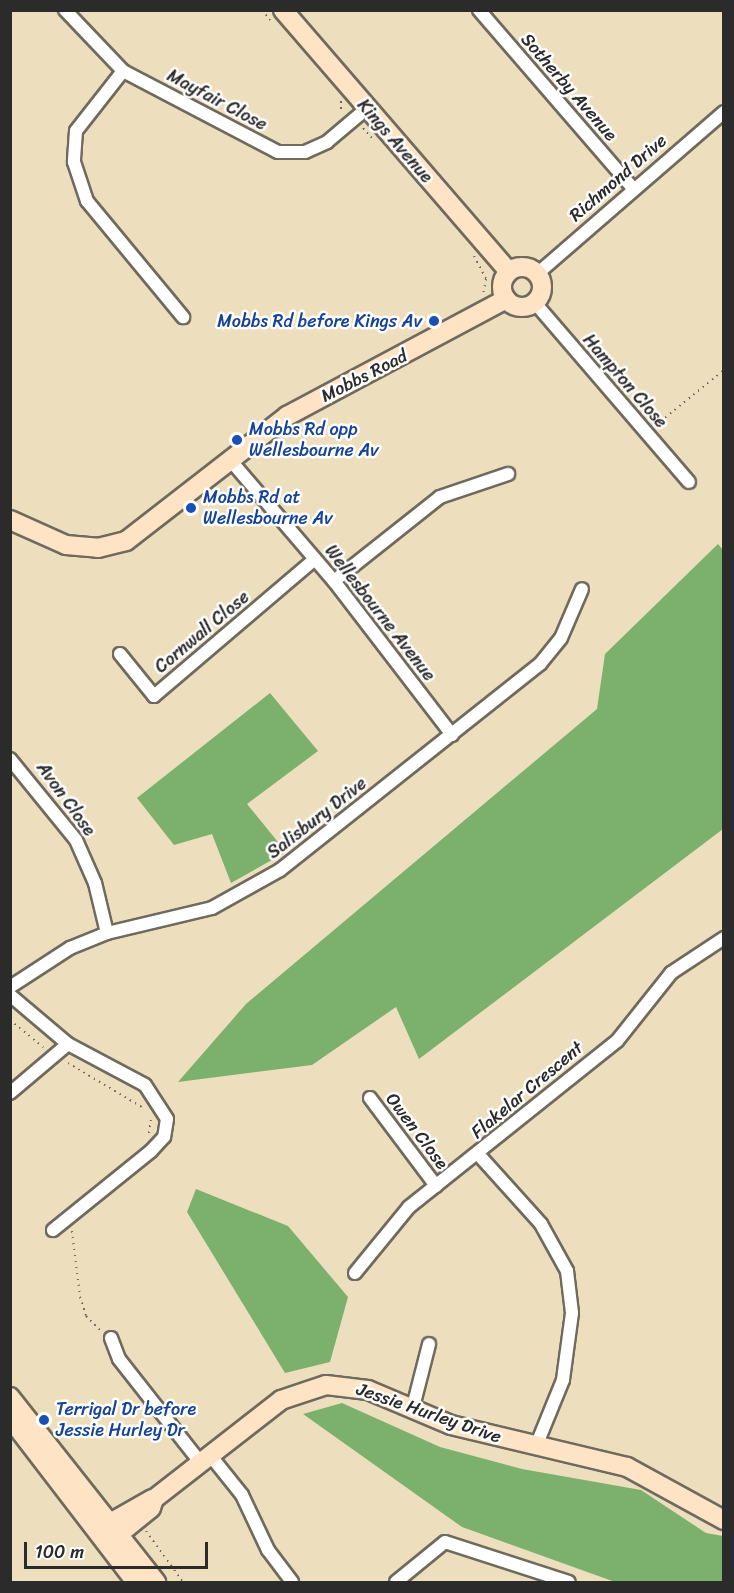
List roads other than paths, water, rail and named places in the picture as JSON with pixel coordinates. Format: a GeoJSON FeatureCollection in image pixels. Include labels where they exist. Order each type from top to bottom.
{"type":"FeatureCollection","features":[{"type":"Feature","properties":{"kind":"street","name":"Mayfair Close"},"geometry":{"type":"LineString","coordinates":[[65,10],[123,71],[278,152],[305,152],[327,142],[366,109]]}},
{"type":"Feature","properties":{"kind":"street","name":"Sotherby Avenue"},"geometry":{"type":"LineString","coordinates":[[479,10],[632,187]]}},
{"type":"Feature","properties":{"kind":"street","name":"Kings Avenue"},"geometry":{"type":"LineString","coordinates":[[280,19],[366,109],[508,272]]}},
{"type":"Feature","properties":{"kind":"street"},"geometry":{"type":"LineString","coordinates":[[123,71],[76,131],[74,162],[87,201],[183,316]]}},
{"type":"Feature","properties":{"kind":"street","name":"Richmond Drive"},"geometry":{"type":"LineString","coordinates":[[537,274],[632,187],[723,112]]}},
{"type":"Feature","properties":{"kind":"street"},"geometry":{"type":"LineString","coordinates":[[526,267],[537,274],[542,286],[535,303],[523,307],[506,299],[501,288],[508,272],[526,267]]}},
{"type":"Feature","properties":{"kind":"street","name":"Mobbs Road"},"geometry":{"type":"LineString","coordinates":[[10,520],[66,545],[112,546],[140,532],[298,410],[506,299]]}},
{"type":"Feature","properties":{"kind":"street","name":"Hampton Close"},"geometry":{"type":"LineString","coordinates":[[535,303],[689,482]]}},
{"type":"Feature","properties":{"kind":"street","name":"Wellesbourne Avenue"},"geometry":{"type":"LineString","coordinates":[[231,461],[334,581],[452,735]]}},
{"type":"Feature","properties":{"kind":"street"},"geometry":{"type":"LineString","coordinates":[[334,581],[440,497],[508,474]]}},
{"type":"Feature","properties":{"kind":"street","name":"Cornwall Close"},"geometry":{"type":"LineString","coordinates":[[120,654],[154,696],[315,559]]}},
{"type":"Feature","properties":{"kind":"street","name":"Salisbury Drive"},"geometry":{"type":"LineString","coordinates":[[10,987],[70,948],[107,933],[212,908],[245,894],[452,735],[540,664],[561,638],[582,589]]}},
{"type":"Feature","properties":{"kind":"street","name":"Avon Close"},"geometry":{"type":"LineString","coordinates":[[10,759],[76,840],[95,883],[107,933]]}},
{"type":"Feature","properties":{"kind":"street","name":"Flakelar Crescent"},"geometry":{"type":"LineString","coordinates":[[355,1273],[376,1241],[436,1186],[616,1041],[671,973],[723,938]]}},
{"type":"Feature","properties":{"kind":"street"},"geometry":{"type":"LineString","coordinates":[[10,995],[68,1044],[125,1070],[153,1091],[167,1119],[164,1137],[155,1147],[53,1230]]}},
{"type":"Feature","properties":{"kind":"street"},"geometry":{"type":"LineString","coordinates":[[10,1093],[68,1044]]}},
{"type":"Feature","properties":{"kind":"street","name":"Owen Close"},"geometry":{"type":"LineString","coordinates":[[370,1098],[436,1186]]}},
{"type":"Feature","properties":{"kind":"street"},"geometry":{"type":"LineString","coordinates":[[478,1154],[541,1224],[567,1271],[572,1313],[563,1380],[536,1446]]}},
{"type":"Feature","properties":{"kind":"street"},"geometry":{"type":"LineString","coordinates":[[111,1338],[119,1359],[205,1459],[242,1496],[268,1550],[292,1582]]}},
{"type":"Feature","properties":{"kind":"street"},"geometry":{"type":"LineString","coordinates":[[413,1407],[429,1344]]}},
{"type":"Feature","properties":{"kind":"street","name":"Jessie Hurley Drive"},"geometry":{"type":"LineString","coordinates":[[113,1530],[281,1400],[313,1387],[368,1389],[451,1425],[638,1471],[695,1509],[723,1520]]}},
{"type":"Feature","properties":{"kind":"street"},"geometry":{"type":"LineString","coordinates":[[10,1397],[156,1582]]}},
{"type":"Feature","properties":{"kind":"street"},"geometry":{"type":"LineString","coordinates":[[10,1418],[136,1582]]}},
{"type":"Feature","properties":{"kind":"street"},"geometry":{"type":"LineString","coordinates":[[76,1505],[113,1530],[122,1564]]}},
{"type":"Feature","properties":{"kind":"street"},"geometry":{"type":"LineString","coordinates":[[396,1582],[445,1542],[569,1582]]}},
{"type":"Feature","properties":{"kind":"place","name":"Mobbs Rd before Kings Av"},"geometry":{"type":"Point","coordinates":[434,321]}},
{"type":"Feature","properties":{"kind":"place","name":"Mobbs Rd opp Wellesbourne Av"},"geometry":{"type":"Point","coordinates":[237,440]}},
{"type":"Feature","properties":{"kind":"place","name":"Mobbs Rd at Wellesbourne Av"},"geometry":{"type":"Point","coordinates":[191,508]}},
{"type":"Feature","properties":{"kind":"place","name":"Terrigal Dr before Jessie Hurley Dr"},"geometry":{"type":"Point","coordinates":[44,1420]}}]}
